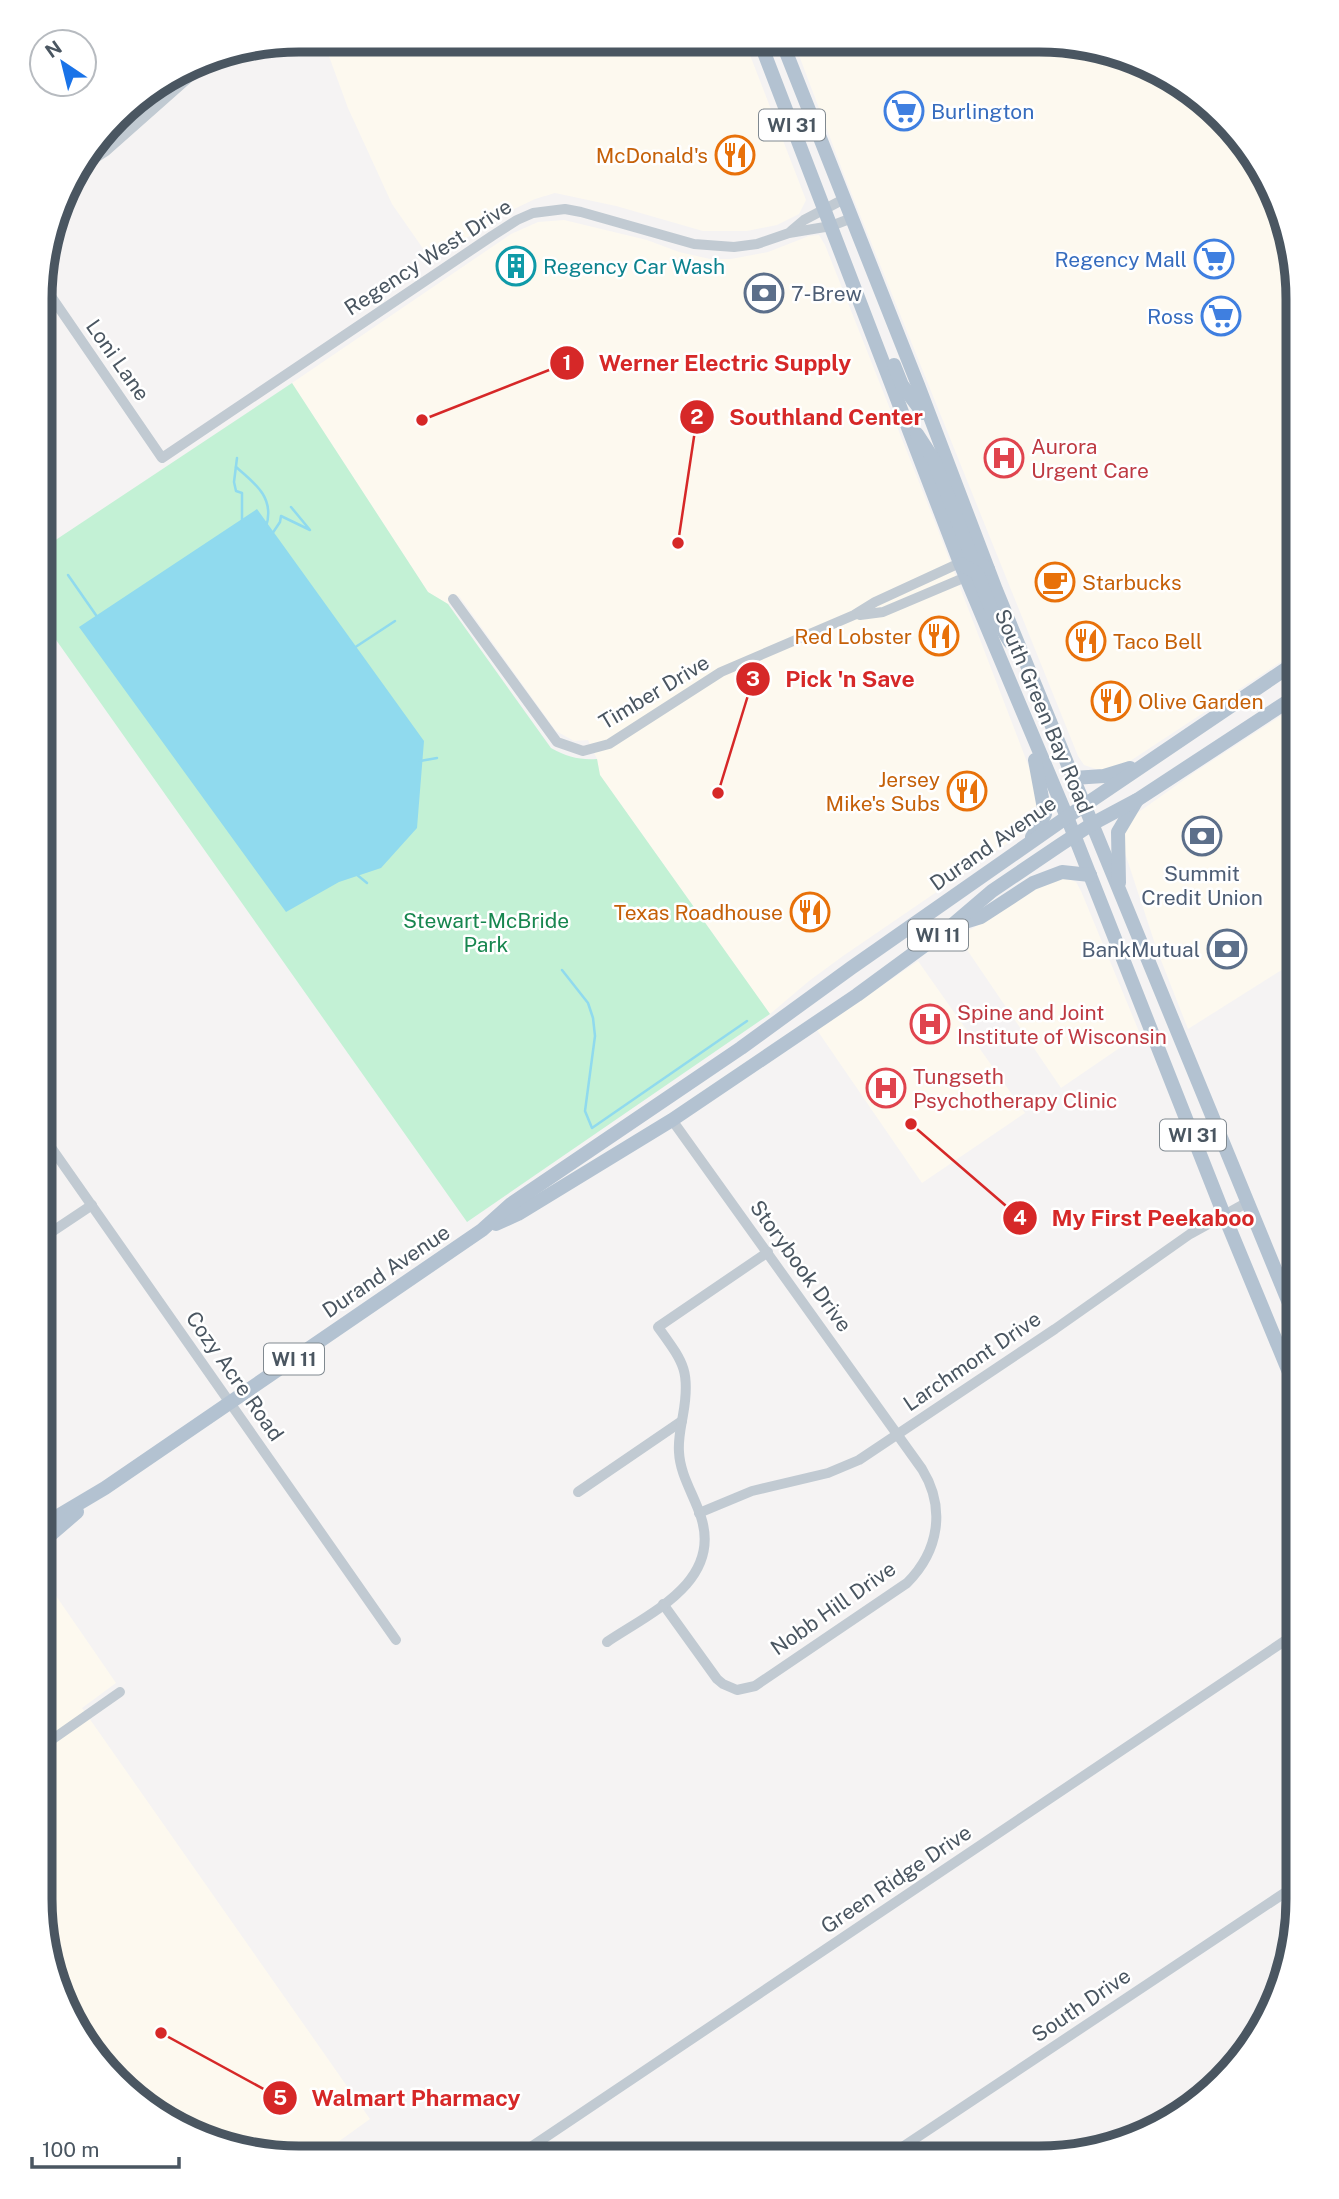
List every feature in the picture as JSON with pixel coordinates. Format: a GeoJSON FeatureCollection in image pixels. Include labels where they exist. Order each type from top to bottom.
{"type":"FeatureCollection","features":[{"type":"Feature","properties":{"kind":"main road"},"geometry":{"type":"LineString","coordinates":[[764,52],[791,104],[833,204],[833,225],[844,237],[902,385],[935,428]]}},
{"type":"Feature","properties":{"kind":"main road"},"geometry":{"type":"LineString","coordinates":[[773,52],[797,79]]}},
{"type":"Feature","properties":{"kind":"main road","name":"WI 31"},"geometry":{"type":"LineString","coordinates":[[786,52],[797,79],[833,204]]}},
{"type":"Feature","properties":{"kind":"main road"},"geometry":{"type":"LineString","coordinates":[[833,204],[852,218]]}},
{"type":"Feature","properties":{"kind":"main road","name":"South Green Bay Road"},"geometry":{"type":"LineString","coordinates":[[852,218],[935,428],[974,566],[1028,725],[1286,1365]]}},
{"type":"Feature","properties":{"kind":"main road","name":"South Green Bay Road"},"geometry":{"type":"LineString","coordinates":[[833,225],[900,407],[974,566],[1034,680],[1286,1295]]}},
{"type":"Feature","properties":{"kind":"main road","name":"Durand Avenue"},"geometry":{"type":"LineString","coordinates":[[52,1519],[105,1488],[482,1230],[511,1204],[741,1048],[1067,817],[1286,669]]}},
{"type":"Feature","properties":{"kind":"main road","name":"Durand Avenue"},"geometry":{"type":"LineString","coordinates":[[482,1230],[518,1214],[672,1120],[857,995],[951,926],[992,891],[1074,835],[1137,800],[1286,703]]}},
{"type":"Feature","properties":{"kind":"main road"},"geometry":{"type":"LineString","coordinates":[[1024,847],[1045,814],[1028,725]]}},
{"type":"Feature","properties":{"kind":"main road"},"geometry":{"type":"LineString","coordinates":[[1073,778],[1104,776],[1148,762]]}},
{"type":"Feature","properties":{"kind":"main road"},"geometry":{"type":"LineString","coordinates":[[1119,891],[1118,832],[1137,800]]}},
{"type":"Feature","properties":{"kind":"main road"},"geometry":{"type":"LineString","coordinates":[[951,926],[981,917],[1033,883],[1062,873],[1090,875]]}},
{"type":"Feature","properties":{"kind":"main road"},"geometry":{"type":"LineString","coordinates":[[851,968],[842,982],[841,990],[847,995],[857,995]]}},
{"type":"Feature","properties":{"kind":"main road"},"geometry":{"type":"LineString","coordinates":[[801,1033],[804,1003]]}},
{"type":"Feature","properties":{"kind":"main road","name":"Durand Avenue"},"geometry":{"type":"LineString","coordinates":[[52,1534],[105,1488]]}},
{"type":"Feature","properties":{"kind":"street"},"geometry":{"type":"LineString","coordinates":[[99,156],[186,81]]}},
{"type":"Feature","properties":{"kind":"street","name":"Regency West Drive"},"geometry":{"type":"LineString","coordinates":[[789,233],[804,220],[833,204]]}},
{"type":"Feature","properties":{"kind":"street","name":"Regency West Drive"},"geometry":{"type":"LineString","coordinates":[[162,458],[492,236],[517,220],[533,214],[565,209],[582,212],[709,247],[757,244],[789,233],[833,225],[852,218]]}},
{"type":"Feature","properties":{"kind":"street","name":"Loni Lane"},"geometry":{"type":"LineString","coordinates":[[52,298],[162,458]]}},
{"type":"Feature","properties":{"kind":"street","name":"Timber Drive"},"geometry":{"type":"LineString","coordinates":[[453,599],[557,742],[583,751],[609,744],[722,672],[854,615],[876,602],[974,566]]}},
{"type":"Feature","properties":{"kind":"street","name":"Storybook Drive"},"geometry":{"type":"LineString","coordinates":[[672,1120],[897,1435]]}},
{"type":"Feature","properties":{"kind":"street","name":"Cozy Acre Road"},"geometry":{"type":"LineString","coordinates":[[52,1149],[396,1640]]}},
{"type":"Feature","properties":{"kind":"street","name":"Larchmont Drive"},"geometry":{"type":"LineString","coordinates":[[699,1513],[752,1492],[812,1478],[859,1460],[1055,1329],[1190,1234],[1248,1202]]}},
{"type":"Feature","properties":{"kind":"street"},"geometry":{"type":"LineString","coordinates":[[52,1232],[92,1205]]}},
{"type":"Feature","properties":{"kind":"street"},"geometry":{"type":"LineString","coordinates":[[607,1642],[687,1586],[699,1566],[705,1542],[699,1513],[679,1461],[678,1448],[687,1392],[686,1372],[677,1353],[658,1326],[768,1252]]}},
{"type":"Feature","properties":{"kind":"street"},"geometry":{"type":"LineString","coordinates":[[578,1492],[682,1421]]}},
{"type":"Feature","properties":{"kind":"street","name":"Nobb Hill Drive"},"geometry":{"type":"LineString","coordinates":[[663,1604],[717,1679],[730,1688],[745,1689],[755,1686],[907,1583],[917,1573],[932,1548],[937,1519],[933,1490],[927,1477],[897,1435]]}},
{"type":"Feature","properties":{"kind":"street","name":"Green Ridge Drive"},"geometry":{"type":"LineString","coordinates":[[532,2146],[1286,1640]]}},
{"type":"Feature","properties":{"kind":"street"},"geometry":{"type":"LineString","coordinates":[[52,1740],[120,1692]]}},
{"type":"Feature","properties":{"kind":"street","name":"South Drive"},"geometry":{"type":"LineString","coordinates":[[904,2146],[1286,1892]]}},
{"type":"Feature","properties":{"kind":"shaded area"},"geometry":{"type":"Polygon","coordinates":[[[749,52],[806,200],[799,214],[777,225],[747,231],[703,231],[616,206],[555,193],[510,211],[431,260],[392,204],[348,108],[328,53],[749,52]]]}},
{"type":"Feature","properties":{"kind":"shaded area"},"geometry":{"type":"Polygon","coordinates":[[[798,52],[1040,52],[1088,57],[1149,78],[1177,94],[1214,125],[1245,162],[1261,190],[1282,251],[1286,283],[1286,659],[1121,767],[1096,769],[1084,765],[1078,756],[846,180],[798,52]]]}},
{"type":"Feature","properties":{"kind":"shaded area"},"geometry":{"type":"Polygon","coordinates":[[[564,220],[710,259],[731,259],[768,252],[809,236],[819,235],[938,530],[1037,788],[1042,810],[1033,826],[843,956],[770,1014],[600,775],[597,759],[588,740],[574,741],[556,731],[459,596],[448,604],[428,592],[292,383],[511,234],[538,222],[564,220]]]}},
{"type":"Feature","properties":{"kind":"shaded area"},"geometry":{"type":"Polygon","coordinates":[[[1286,712],[1286,967],[1188,1029],[1157,950],[1123,847],[1124,830],[1136,814],[1286,712]]]}},
{"type":"Feature","properties":{"kind":"shaded area"},"geometry":{"type":"Polygon","coordinates":[[[1058,878],[1076,882],[1081,891],[1140,1034],[1061,1088],[957,935],[972,929],[1035,885],[1058,878]]]}},
{"type":"Feature","properties":{"kind":"shaded area"},"geometry":{"type":"Polygon","coordinates":[[[918,961],[1025,1113],[922,1183],[817,1030],[918,961]]]}},
{"type":"Feature","properties":{"kind":"shaded area"},"geometry":{"type":"Polygon","coordinates":[[[52,1590],[116,1683],[82,1708],[370,2119],[332,2146],[283,2146],[235,2138],[205,2128],[162,2105],[125,2074],[94,2037],[71,1994],[57,1948],[53,1916],[52,1590]]]}},
{"type":"Feature","properties":{"kind":"green space","name":"Stewart-McBride Park"},"geometry":{"type":"Polygon","coordinates":[[[292,383],[428,592],[448,604],[551,748],[573,757],[597,759],[600,775],[770,1014],[467,1222],[52,634],[52,542],[292,383]]]}},
{"type":"Feature","properties":{"kind":"water"},"geometry":{"type":"Polygon","coordinates":[[[257,509],[424,741],[417,828],[381,868],[339,882],[286,912],[79,627],[257,509]]]}},
{"type":"Feature","properties":{"kind":"waterway"},"geometry":{"type":"LineString","coordinates":[[237,458],[234,482],[236,491],[242,493],[242,520]]}},
{"type":"Feature","properties":{"kind":"waterway"},"geometry":{"type":"LineString","coordinates":[[236,467],[262,492],[268,508],[266,527]]}},
{"type":"Feature","properties":{"kind":"waterway"},"geometry":{"type":"LineString","coordinates":[[272,534],[281,516],[310,530],[291,507]]}},
{"type":"Feature","properties":{"kind":"waterway"},"geometry":{"type":"LineString","coordinates":[[68,575],[98,618]]}},
{"type":"Feature","properties":{"kind":"waterway"},"geometry":{"type":"LineString","coordinates":[[354,648],[395,621]]}},
{"type":"Feature","properties":{"kind":"waterway"},"geometry":{"type":"LineString","coordinates":[[420,761],[437,758]]}},
{"type":"Feature","properties":{"kind":"waterway"},"geometry":{"type":"LineString","coordinates":[[356,874],[367,883]]}},
{"type":"Feature","properties":{"kind":"waterway"},"geometry":{"type":"LineString","coordinates":[[562,970],[588,1003],[593,1018],[595,1036],[585,1111],[592,1128],[747,1021]]}},
{"type":"Feature","properties":{"kind":"place","name":"Burlington"},"geometry":{"type":"Point","coordinates":[904,111]}},
{"type":"Feature","properties":{"kind":"place","name":"McDonald's"},"geometry":{"type":"Point","coordinates":[735,155]}},
{"type":"Feature","properties":{"kind":"place","name":"Regency Mall"},"geometry":{"type":"Point","coordinates":[1214,259]}},
{"type":"Feature","properties":{"kind":"place","name":"Regency Car Wash"},"geometry":{"type":"Point","coordinates":[516,266]}},
{"type":"Feature","properties":{"kind":"place","name":"7-Brew"},"geometry":{"type":"Point","coordinates":[764,293]}},
{"type":"Feature","properties":{"kind":"place","name":"Ross"},"geometry":{"type":"Point","coordinates":[1221,316]}},
{"type":"Feature","properties":{"kind":"place","name":"Werner Electric Supply"},"geometry":{"type":"Point","coordinates":[422,420]}},
{"type":"Feature","properties":{"kind":"place","name":"Aurora Urgent Care"},"geometry":{"type":"Point","coordinates":[1004,458]}},
{"type":"Feature","properties":{"kind":"place","name":"Southland Center"},"geometry":{"type":"Point","coordinates":[678,543]}},
{"type":"Feature","properties":{"kind":"place","name":"Starbucks"},"geometry":{"type":"Point","coordinates":[1055,582]}},
{"type":"Feature","properties":{"kind":"place","name":"Red Lobster"},"geometry":{"type":"Point","coordinates":[939,636]}},
{"type":"Feature","properties":{"kind":"place","name":"Taco Bell"},"geometry":{"type":"Point","coordinates":[1086,641]}},
{"type":"Feature","properties":{"kind":"place","name":"Olive Garden"},"geometry":{"type":"Point","coordinates":[1111,701]}},
{"type":"Feature","properties":{"kind":"place","name":"Jersey Mike's Subs"},"geometry":{"type":"Point","coordinates":[967,791]}},
{"type":"Feature","properties":{"kind":"place","name":"Pick 'n Save"},"geometry":{"type":"Point","coordinates":[718,793]}},
{"type":"Feature","properties":{"kind":"place","name":"Summit Credit Union"},"geometry":{"type":"Point","coordinates":[1202,836]}},
{"type":"Feature","properties":{"kind":"place","name":"Texas Roadhouse"},"geometry":{"type":"Point","coordinates":[810,912]}},
{"type":"Feature","properties":{"kind":"place","name":"BankMutual"},"geometry":{"type":"Point","coordinates":[1227,949]}},
{"type":"Feature","properties":{"kind":"place","name":"Spine and Joint Institute of Wisconsin"},"geometry":{"type":"Point","coordinates":[930,1024]}},
{"type":"Feature","properties":{"kind":"place","name":"Tungseth Psychotherapy Clinic"},"geometry":{"type":"Point","coordinates":[886,1088]}},
{"type":"Feature","properties":{"kind":"place","name":"My First Peekaboo"},"geometry":{"type":"Point","coordinates":[911,1124]}},
{"type":"Feature","properties":{"kind":"place","name":"Walmart Pharmacy"},"geometry":{"type":"Point","coordinates":[161,2033]}}]}
